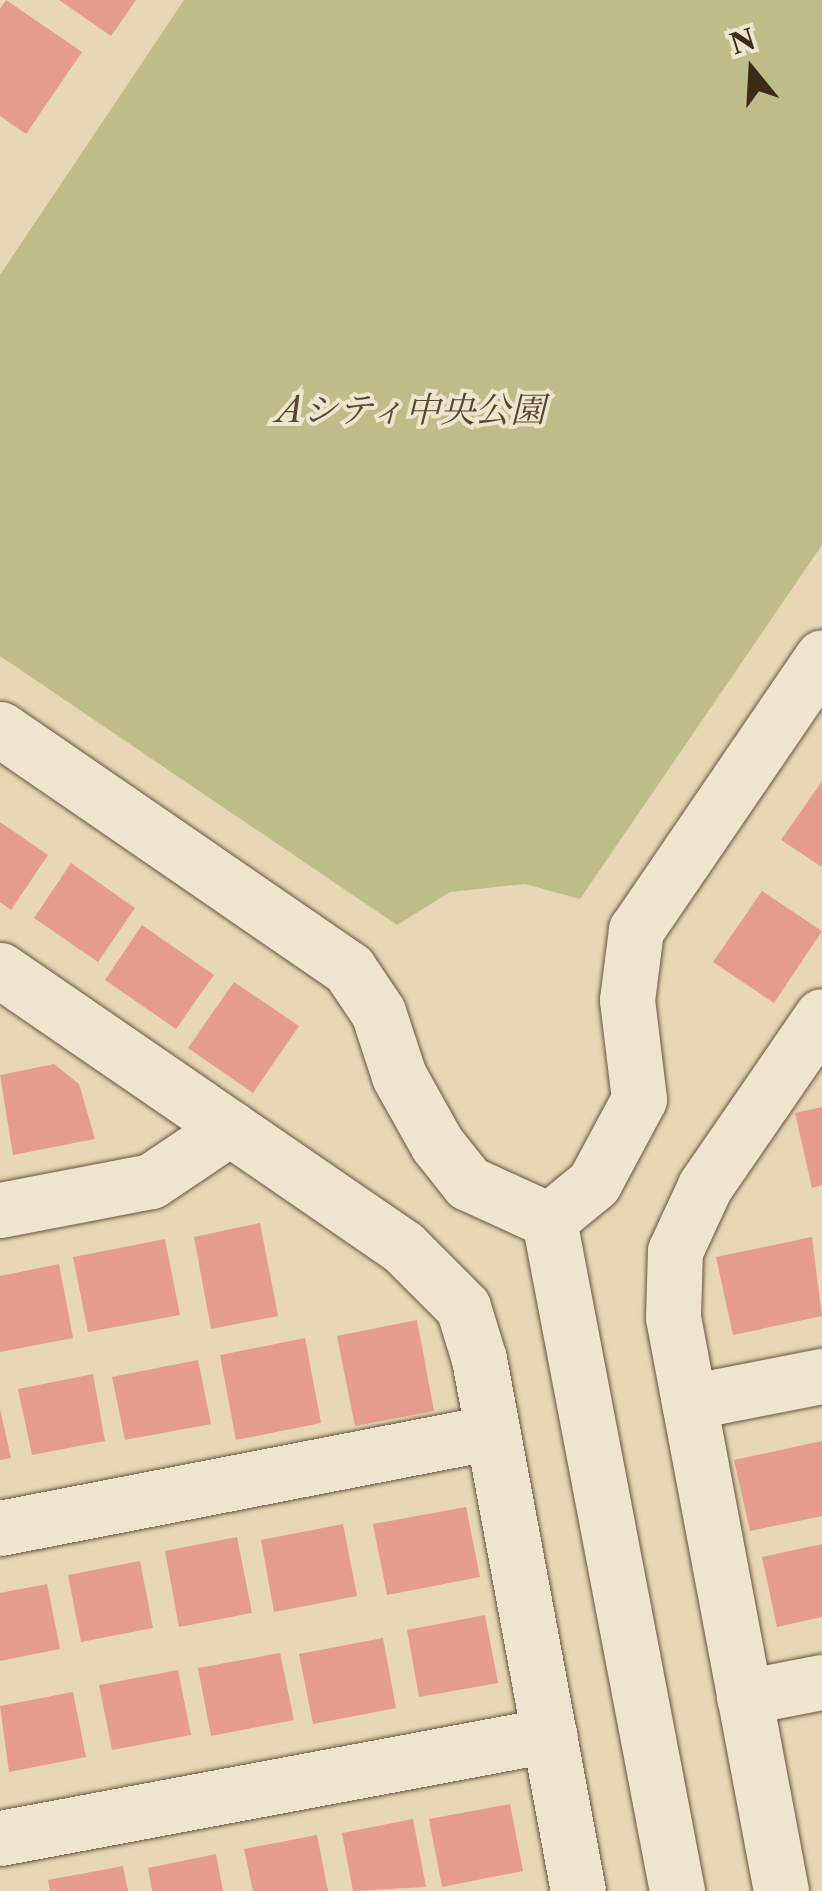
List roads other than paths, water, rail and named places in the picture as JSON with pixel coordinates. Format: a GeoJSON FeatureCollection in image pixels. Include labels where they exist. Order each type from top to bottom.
{"type":"FeatureCollection","features":[{"type":"Feature","properties":{"kind":"street"},"geometry":{"type":"LineString","coordinates":[[550,1220],[594,1183],[638,1099],[627,1000],[636,930],[822,656]]}},
{"type":"Feature","properties":{"kind":"street"},"geometry":{"type":"LineString","coordinates":[[0,728],[348,969],[378,1012],[399,1076],[457,1170],[468,1182],[550,1220]]}},
{"type":"Feature","properties":{"kind":"street"},"geometry":{"type":"LineString","coordinates":[[0,970],[403,1246],[462,1307],[493,1432],[578,1891]]}},
{"type":"Feature","properties":{"kind":"street"},"geometry":{"type":"LineString","coordinates":[[781,1891],[673,1317],[675,1251],[705,1186],[816,1033]]}},
{"type":"Feature","properties":{"kind":"street"},"geometry":{"type":"LineString","coordinates":[[0,1210],[150,1180],[230,1128]]}},
{"type":"Feature","properties":{"kind":"street"},"geometry":{"type":"LineString","coordinates":[[550,1220],[677,1891]]}},
{"type":"Feature","properties":{"kind":"street"},"geometry":{"type":"LineString","coordinates":[[689,1402],[822,1376]]}},
{"type":"Feature","properties":{"kind":"street"},"geometry":{"type":"LineString","coordinates":[[0,1528],[493,1432]]}},
{"type":"Feature","properties":{"kind":"street"},"geometry":{"type":"LineString","coordinates":[[744,1697],[822,1682]]}},
{"type":"Feature","properties":{"kind":"street"},"geometry":{"type":"LineString","coordinates":[[0,1838],[549,1736]]}},
{"type":"Feature","properties":{"kind":"park label","name":"Aシティ中央公園"},"geometry":{"type":"Point","coordinates":[411,410]}}]}
